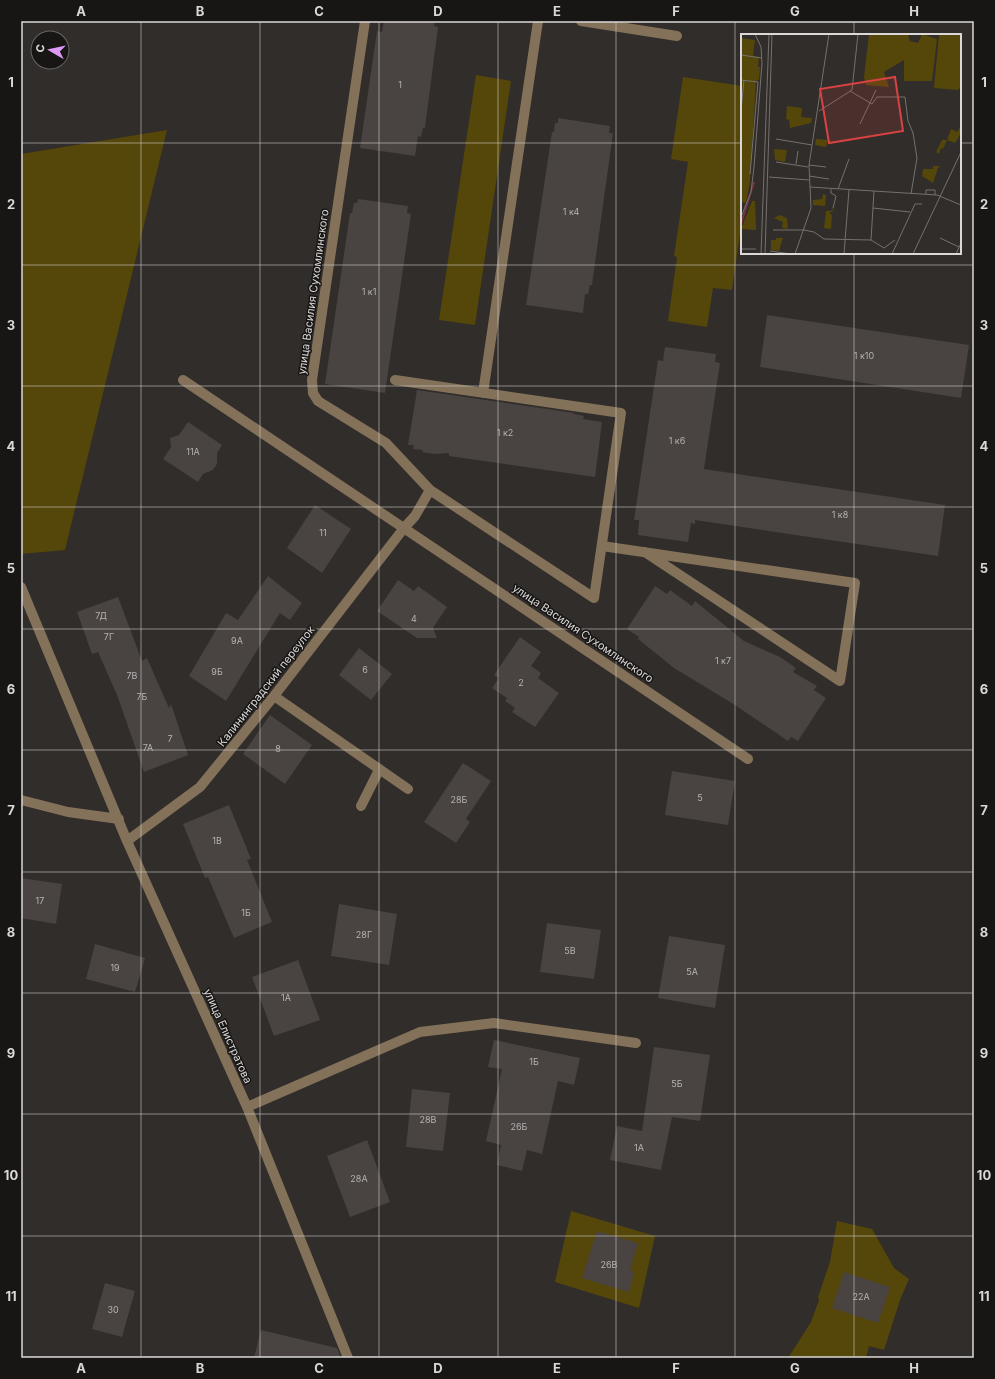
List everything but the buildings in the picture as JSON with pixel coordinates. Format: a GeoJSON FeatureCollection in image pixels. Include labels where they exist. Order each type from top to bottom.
{"type":"FeatureCollection","features":[{"type":"Feature","properties":{"kind":"street","name":"улица Василия Сухомлинского"},"geometry":{"type":"LineString","coordinates":[[365,21],[313,372],[313,393],[318,401],[386,443],[430,490],[594,598],[602,546]]}},
{"type":"Feature","properties":{"kind":"street"},"geometry":{"type":"LineString","coordinates":[[483,393],[538,21]]}},
{"type":"Feature","properties":{"kind":"street"},"geometry":{"type":"LineString","coordinates":[[581,21],[677,36]]}},
{"type":"Feature","properties":{"kind":"street","name":"улица Василия Сухомлинского"},"geometry":{"type":"LineString","coordinates":[[183,380],[748,758]]}},
{"type":"Feature","properties":{"kind":"street"},"geometry":{"type":"LineString","coordinates":[[395,380],[621,414],[602,546],[645,552],[855,583],[840,681],[645,552]]}},
{"type":"Feature","properties":{"kind":"street"},"geometry":{"type":"LineString","coordinates":[[404,528],[415,516],[430,490]]}},
{"type":"Feature","properties":{"kind":"street","name":"Калининградский переулок"},"geometry":{"type":"LineString","coordinates":[[127,841],[200,787],[274,696],[404,528]]}},
{"type":"Feature","properties":{"kind":"street","name":"улица Елистратова"},"geometry":{"type":"LineString","coordinates":[[21,587],[127,841],[247,1107],[348,1358]]}},
{"type":"Feature","properties":{"kind":"street"},"geometry":{"type":"LineString","coordinates":[[274,696],[408,789]]}},
{"type":"Feature","properties":{"kind":"street"},"geometry":{"type":"LineString","coordinates":[[361,806],[379,770]]}},
{"type":"Feature","properties":{"kind":"street"},"geometry":{"type":"LineString","coordinates":[[21,800],[68,812],[118,819]]}},
{"type":"Feature","properties":{"kind":"street"},"geometry":{"type":"LineString","coordinates":[[247,1107],[420,1032],[494,1023],[636,1043]]}},
{"type":"Feature","properties":{"kind":"shaded area"},"geometry":{"type":"Polygon","coordinates":[[[476,75],[511,81],[475,325],[439,320],[476,75]]]}},
{"type":"Feature","properties":{"kind":"shaded area"},"geometry":{"type":"Polygon","coordinates":[[[683,77],[741,86],[741,227],[732,290],[713,288],[707,327],[668,321],[677,257],[674,256],[688,162],[671,159],[683,77]]]}},
{"type":"Feature","properties":{"kind":"shaded area"},"geometry":{"type":"Polygon","coordinates":[[[167,130],[65,550],[21,554],[21,154],[167,130]]]}},
{"type":"Feature","properties":{"kind":"shaded area"},"geometry":{"type":"Polygon","coordinates":[[[571,1211],[655,1236],[639,1308],[555,1282],[571,1211]]]}},
{"type":"Feature","properties":{"kind":"shaded area"},"geometry":{"type":"Polygon","coordinates":[[[837,1221],[872,1229],[894,1268],[909,1279],[900,1300],[884,1350],[869,1346],[866,1358],[851,1356],[851,1358],[788,1358],[811,1322],[819,1300],[818,1297],[830,1262],[837,1221]]]}}]}
